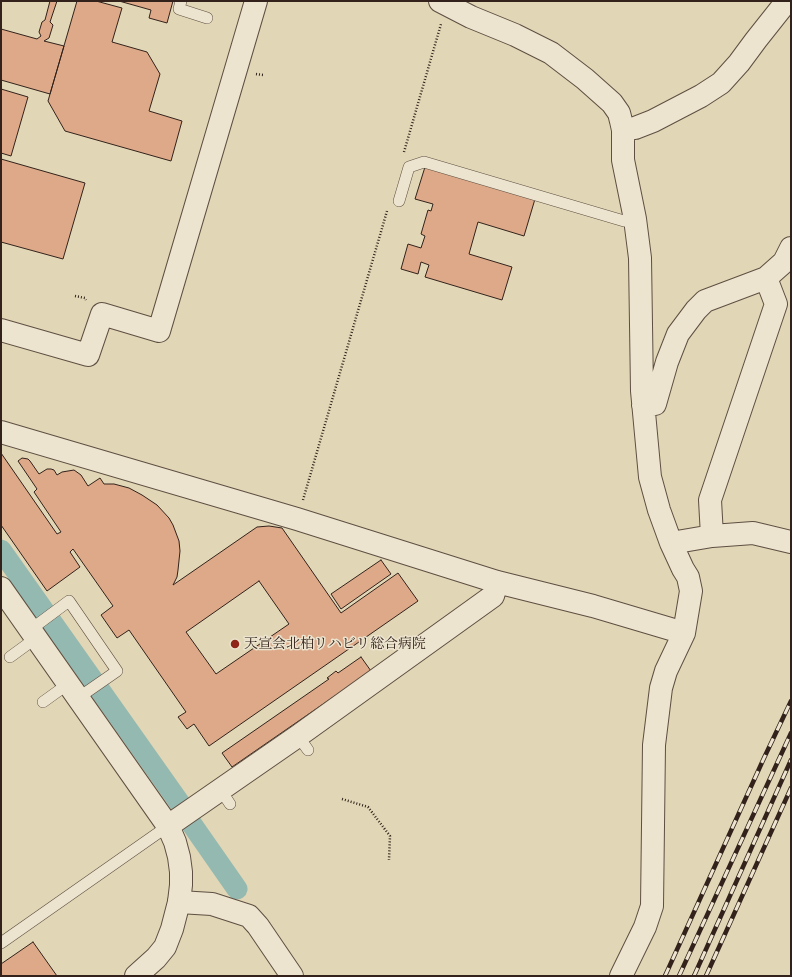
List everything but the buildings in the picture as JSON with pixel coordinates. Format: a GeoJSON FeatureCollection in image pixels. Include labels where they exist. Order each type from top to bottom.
{"type":"FeatureCollection","features":[{"type":"Feature","properties":{"kind":"street"},"geometry":{"type":"LineString","coordinates":[[1,330],[88,356],[97,344],[102,314],[159,331],[216,157],[256,1]]}},
{"type":"Feature","properties":{"kind":"street"},"geometry":{"type":"LineString","coordinates":[[623,130],[635,128],[653,121],[701,96],[721,83],[739,63],[787,1]]}},
{"type":"Feature","properties":{"kind":"street"},"geometry":{"type":"LineString","coordinates":[[443,3],[471,17],[515,35],[551,53],[612,102],[619,113],[623,130],[623,160],[635,218],[640,258],[642,391],[650,477],[659,510],[671,543],[688,577],[691,591],[684,633],[666,671],[661,688],[654,745],[652,906],[646,927],[621,976]]}},
{"type":"Feature","properties":{"kind":"street"},"geometry":{"type":"LineString","coordinates":[[643,405],[655,404],[667,362],[678,334],[696,310],[705,302],[766,278],[784,262],[791,248]]}},
{"type":"Feature","properties":{"kind":"street"},"geometry":{"type":"LineString","coordinates":[[712,536],[710,500],[776,304],[766,278]]}},
{"type":"Feature","properties":{"kind":"street"},"geometry":{"type":"LineString","coordinates":[[1,432],[297,519],[497,582],[593,606],[684,633]]}},
{"type":"Feature","properties":{"kind":"street"},"geometry":{"type":"LineString","coordinates":[[671,543],[712,536],[753,533],[791,542]]}},
{"type":"Feature","properties":{"kind":"street"},"geometry":{"type":"LineString","coordinates":[[168,826],[224,796],[303,743],[493,596],[497,582]]}},
{"type":"Feature","properties":{"kind":"street"},"geometry":{"type":"LineString","coordinates":[[1,588],[168,826],[175,842],[179,857],[181,885],[179,902],[172,929],[165,947],[156,958],[136,976]]}},
{"type":"Feature","properties":{"kind":"street"},"geometry":{"type":"LineString","coordinates":[[179,902],[212,904],[249,916],[258,926],[292,976]]}},
{"type":"Feature","properties":{"kind":"lane"},"geometry":{"type":"LineString","coordinates":[[181,1],[179,9],[207,18]]}},
{"type":"Feature","properties":{"kind":"lane"},"geometry":{"type":"LineString","coordinates":[[393,203],[409,168],[424,162],[624,221],[635,218]]}},
{"type":"Feature","properties":{"kind":"lane"},"geometry":{"type":"LineString","coordinates":[[10,657],[69,601],[117,671],[73,691],[43,702]]}},
{"type":"Feature","properties":{"kind":"lane"},"geometry":{"type":"LineString","coordinates":[[1,943],[168,826]]}},
{"type":"Feature","properties":{"kind":"path"},"geometry":{"type":"LineString","coordinates":[[403,154],[443,3]]}},
{"type":"Feature","properties":{"kind":"path"},"geometry":{"type":"LineString","coordinates":[[258,74],[263,75]]}},
{"type":"Feature","properties":{"kind":"path"},"geometry":{"type":"LineString","coordinates":[[297,519],[393,203]]}},
{"type":"Feature","properties":{"kind":"path"},"geometry":{"type":"LineString","coordinates":[[76,296],[85,298]]}},
{"type":"Feature","properties":{"kind":"path"},"geometry":{"type":"LineString","coordinates":[[342,799],[368,807],[390,836],[389,860]]}},
{"type":"Feature","properties":{"kind":"waterway"},"geometry":{"type":"LineString","coordinates":[[1,550],[179,802],[191,823],[237,889]]}},
{"type":"Feature","properties":{"kind":"railway"},"geometry":{"type":"LineString","coordinates":[[665,976],[791,701]]}},
{"type":"Feature","properties":{"kind":"railway"},"geometry":{"type":"LineString","coordinates":[[679,976],[791,733]]}},
{"type":"Feature","properties":{"kind":"railway"},"geometry":{"type":"LineString","coordinates":[[694,976],[791,760]]}},
{"type":"Feature","properties":{"kind":"railway"},"geometry":{"type":"LineString","coordinates":[[706,976],[791,788]]}},
{"type":"Feature","properties":{"kind":"place","name":"天宣会北柏リハビリ総合病院"},"geometry":{"type":"Point","coordinates":[235,644]}}]}
